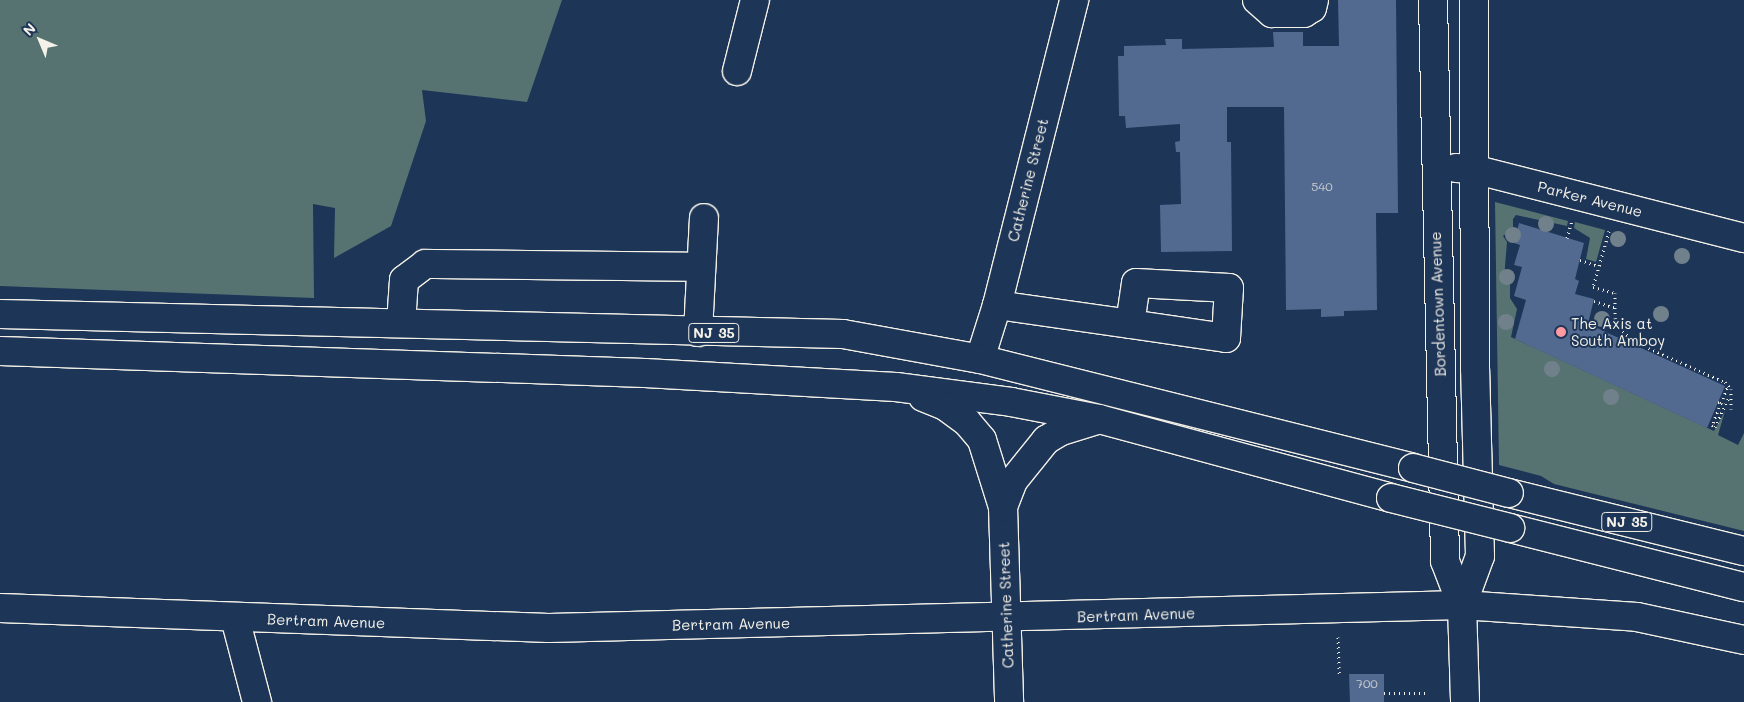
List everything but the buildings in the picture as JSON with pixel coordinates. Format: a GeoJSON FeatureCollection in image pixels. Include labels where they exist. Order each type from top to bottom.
{"type":"FeatureCollection","features":[{"type":"Feature","properties":{"kind":"main road"},"geometry":{"type":"LineString","coordinates":[[737,71],[755,0]]}},
{"type":"Feature","properties":{"kind":"main road","name":"Catherine Street"},"geometry":{"type":"LineString","coordinates":[[980,359],[996,305],[1074,0]]}},
{"type":"Feature","properties":{"kind":"main road"},"geometry":{"type":"LineString","coordinates":[[1257,0],[1272,13],[1304,13],[1312,8],[1314,0]]}},
{"type":"Feature","properties":{"kind":"main road","name":"Bordentown Avenue"},"geometry":{"type":"LineString","coordinates":[[1433,0],[1435,167],[1445,561],[1462,605],[1465,702]]}},
{"type":"Feature","properties":{"kind":"main road","name":"Bordentown Avenue"},"geometry":{"type":"LineString","coordinates":[[1462,605],[1480,556],[1475,369],[1474,0]]}},
{"type":"Feature","properties":{"kind":"main road","name":"Parker Avenue"},"geometry":{"type":"LineString","coordinates":[[1435,167],[1473,169],[1744,238]]}},
{"type":"Feature","properties":{"kind":"main road"},"geometry":{"type":"LineString","coordinates":[[698,332],[704,218]]}},
{"type":"Feature","properties":{"kind":"main road"},"geometry":{"type":"LineString","coordinates":[[401,324],[404,280],[424,264],[701,267]]}},
{"type":"Feature","properties":{"kind":"main road"},"geometry":{"type":"LineString","coordinates":[[996,305],[1130,324]]}},
{"type":"Feature","properties":{"kind":"main road","name":"NJ 35"},"geometry":{"type":"LineString","coordinates":[[0,314],[843,334],[980,359],[1744,551]]}},
{"type":"Feature","properties":{"kind":"main road","name":"NJ 35"},"geometry":{"type":"LineString","coordinates":[[0,350],[645,373],[896,387],[1011,402],[1099,419],[1391,498],[1744,587]]}},
{"type":"Feature","properties":{"kind":"main road"},"geometry":{"type":"LineString","coordinates":[[1440,360],[1475,369]]}},
{"type":"Feature","properties":{"kind":"main road"},"geometry":{"type":"LineString","coordinates":[[896,387],[945,406],[967,422],[982,440],[1003,507]]}},
{"type":"Feature","properties":{"kind":"main road"},"geometry":{"type":"LineString","coordinates":[[1003,507],[1013,481],[1046,440],[1061,431],[1099,419]]}},
{"type":"Feature","properties":{"kind":"main road","name":"Catherine Street"},"geometry":{"type":"LineString","coordinates":[[1003,507],[1009,702]]}},
{"type":"Feature","properties":{"kind":"main road","name":"Bertram Avenue"},"geometry":{"type":"LineString","coordinates":[[0,608],[550,628],[1006,619],[1462,605],[1637,617],[1744,640]]}},
{"type":"Feature","properties":{"kind":"main road"},"geometry":{"type":"LineString","coordinates":[[235,618],[257,702]]}},
{"type":"Feature","properties":{"kind":"path"},"geometry":{"type":"LineString","coordinates":[[1567,238],[1572,218]]}},
{"type":"Feature","properties":{"kind":"path"},"geometry":{"type":"LineString","coordinates":[[1610,228],[1593,287],[1615,293],[1614,308],[1619,328],[1631,339],[1728,385],[1731,394],[1731,409]]}},
{"type":"Feature","properties":{"kind":"path"},"geometry":{"type":"LineString","coordinates":[[1580,260],[1599,266]]}},
{"type":"Feature","properties":{"kind":"path"},"geometry":{"type":"LineString","coordinates":[[1594,301],[1614,308]]}},
{"type":"Feature","properties":{"kind":"path"},"geometry":{"type":"LineString","coordinates":[[1728,385],[1712,425],[1716,427],[1731,394]]}},
{"type":"Feature","properties":{"kind":"path"},"geometry":{"type":"LineString","coordinates":[[1338,637],[1339,675]]}},
{"type":"Feature","properties":{"kind":"path"},"geometry":{"type":"LineString","coordinates":[[1384,693],[1429,693]]}},
{"type":"Feature","properties":{"kind":"green space"},"geometry":{"type":"Polygon","coordinates":[[[0,0],[562,0],[527,102],[422,90],[426,121],[391,226],[334,258],[335,208],[313,204],[314,298],[0,286],[0,0]]]}},
{"type":"Feature","properties":{"kind":"green space"},"geometry":{"type":"Polygon","coordinates":[[[1495,202],[1568,221],[1567,226],[1516,215],[1513,219],[1513,228],[1503,236],[1507,242],[1504,279],[1510,285],[1510,298],[1517,309],[1511,337],[1714,431],[1725,411],[1718,435],[1738,445],[1744,433],[1744,531],[1554,484],[1541,476],[1499,465],[1495,202]]]}},
{"type":"Feature","properties":{"kind":"green space"},"geometry":{"type":"Polygon","coordinates":[[[1575,222],[1605,230],[1596,262],[1586,259],[1590,238],[1574,228],[1575,222]]]}},
{"type":"Feature","properties":{"kind":"place","name":"The Axis at South Amboy"},"geometry":{"type":"Point","coordinates":[1561,332]}}]}
